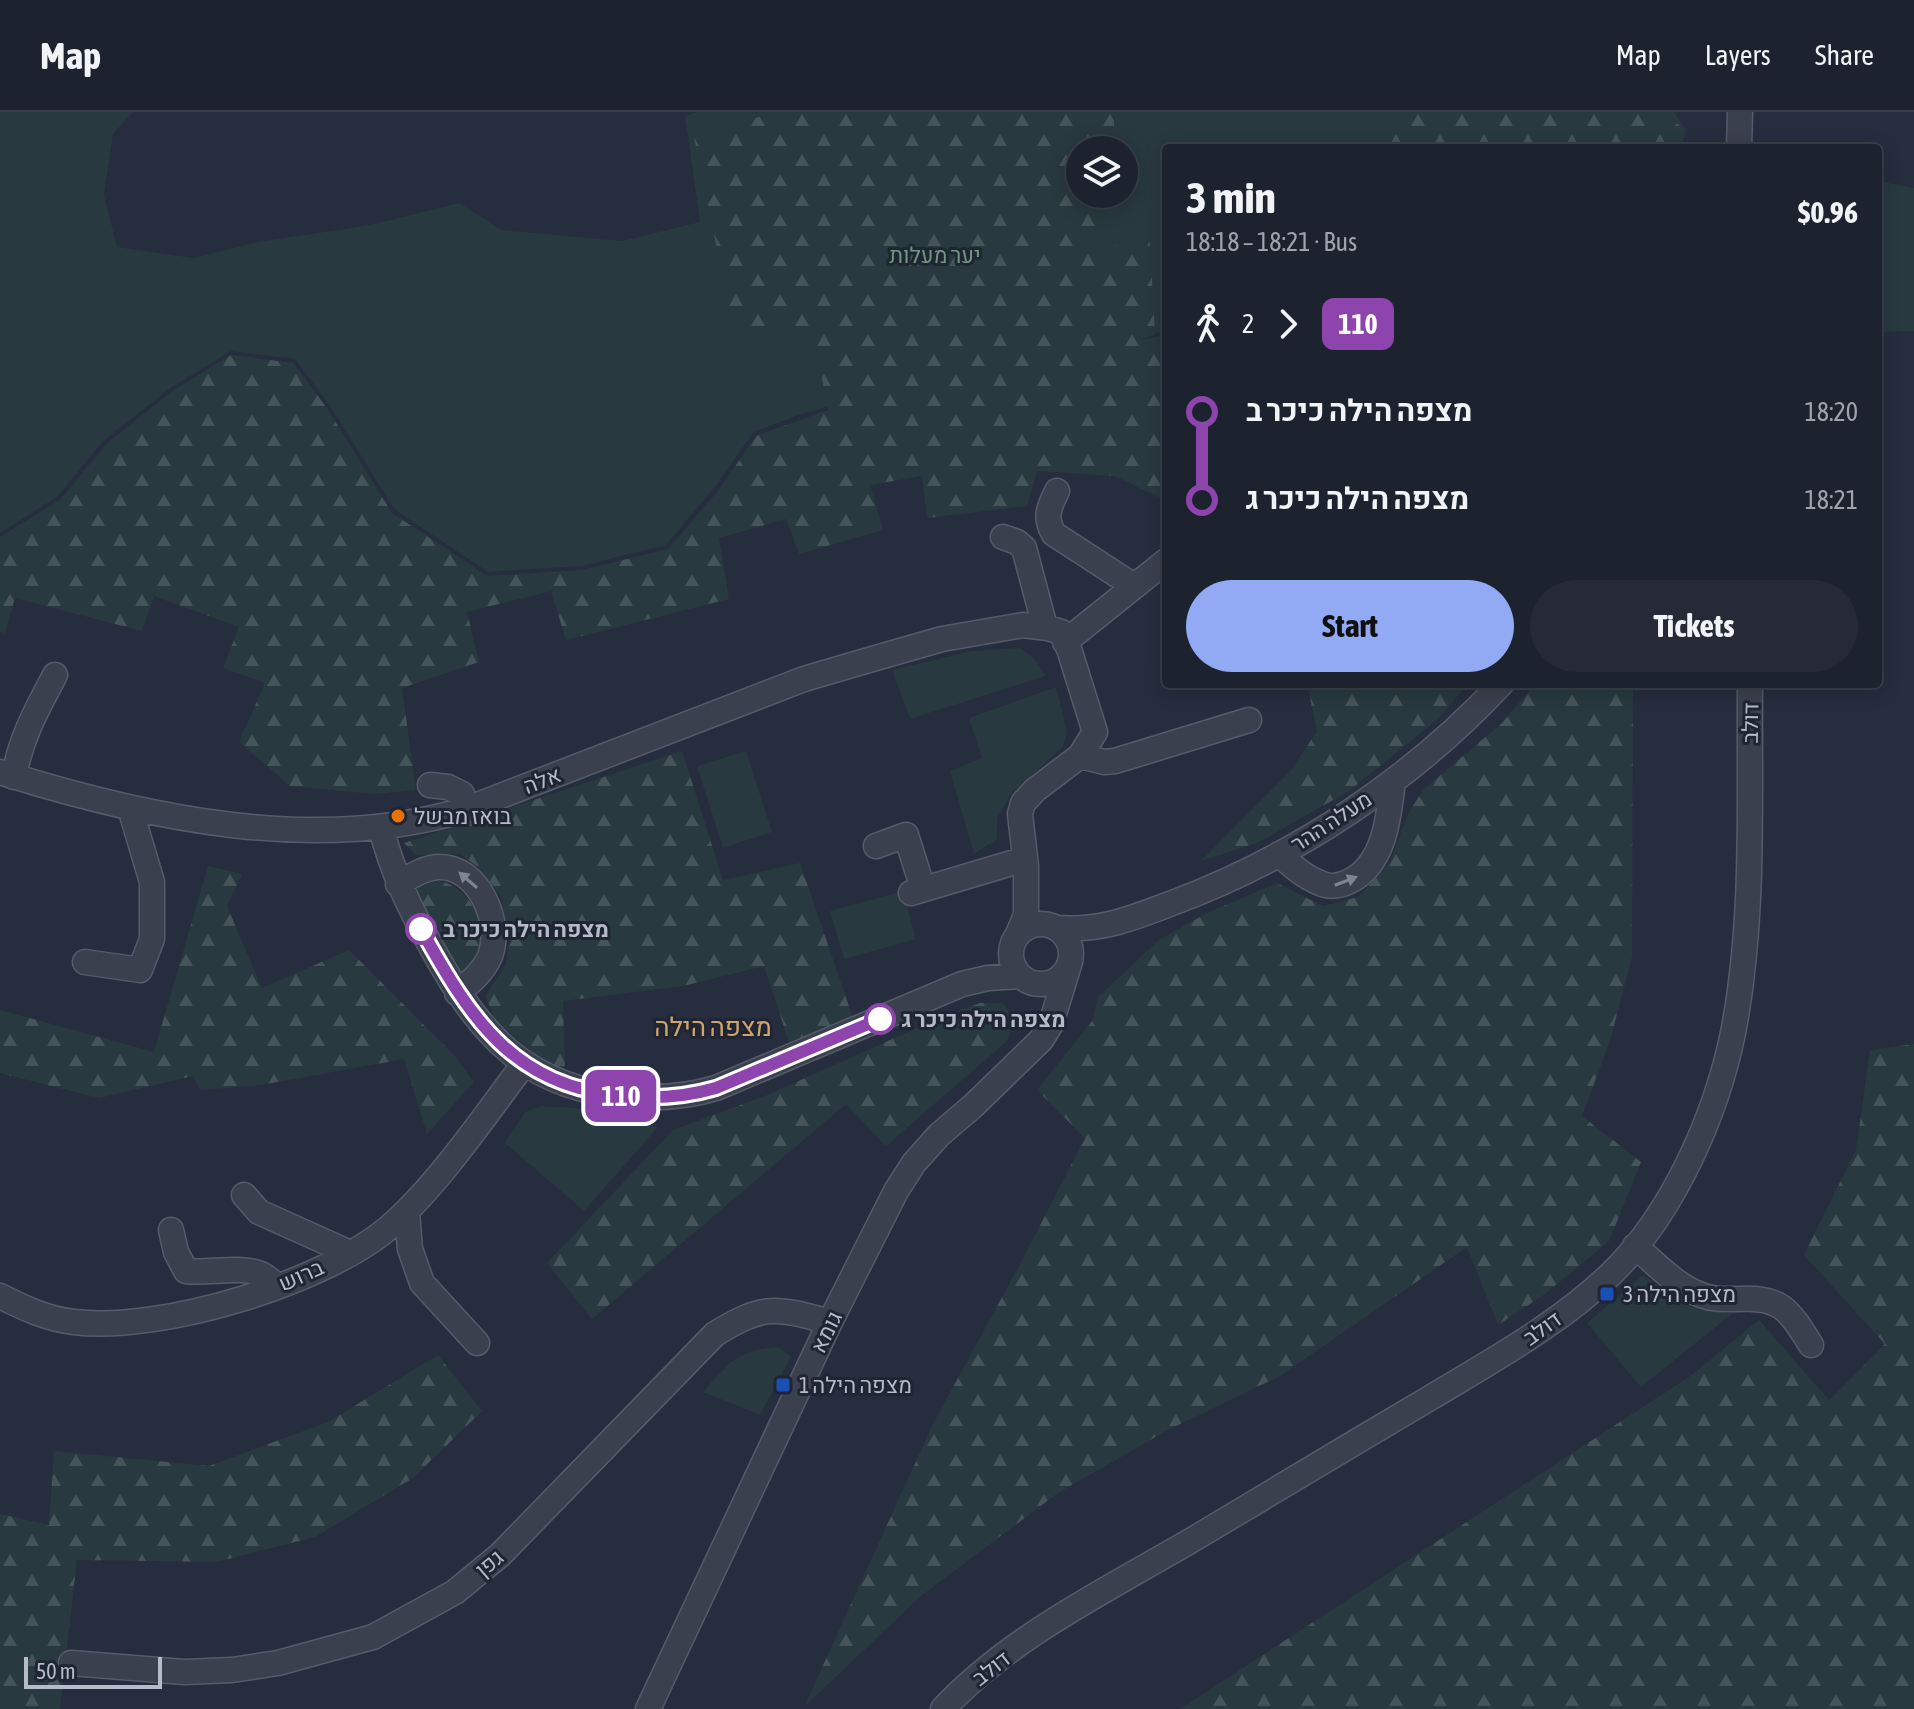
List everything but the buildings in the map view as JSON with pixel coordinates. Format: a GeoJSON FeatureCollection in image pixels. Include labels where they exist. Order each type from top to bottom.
{"type":"FeatureCollection","features":[{"type":"Feature","properties":{"kind":"street"},"geometry":{"type":"LineString","coordinates":[[1739,144],[1740,112]]}},
{"type":"Feature","properties":{"kind":"street"},"geometry":{"type":"LineString","coordinates":[[1057,491],[1049,507],[1048,524],[1054,534],[1134,586]]}},
{"type":"Feature","properties":{"kind":"street"},"geometry":{"type":"LineString","coordinates":[[1003,537],[1024,548],[1045,627],[1061,632],[1093,717],[1095,732],[1080,756],[1023,803],[1020,814],[1026,862],[1026,915],[1011,957],[1041,998],[1046,1015],[1041,1040]]}},
{"type":"Feature","properties":{"kind":"street"},"geometry":{"type":"LineString","coordinates":[[1065,642],[1162,564]]}},
{"type":"Feature","properties":{"kind":"street","name":"אלה"},"geometry":{"type":"LineString","coordinates":[[7,775],[130,808],[211,822],[326,830],[381,828],[428,821],[467,809],[804,679],[942,639],[1023,625],[1045,627]]}},
{"type":"Feature","properties":{"kind":"street"},"geometry":{"type":"LineString","coordinates":[[7,775],[55,675]]}},
{"type":"Feature","properties":{"kind":"street","name":"מעלה ההר"},"geometry":{"type":"LineString","coordinates":[[1052,926],[1092,928],[1115,925],[1203,891],[1279,854],[1393,781],[1434,749],[1497,688]]}},
{"type":"Feature","properties":{"kind":"street","name":"דולב"},"geometry":{"type":"LineString","coordinates":[[943,1709],[984,1671],[1064,1616],[1534,1335],[1612,1273],[1635,1246],[1674,1190],[1698,1141],[1732,1036],[1747,934],[1750,688]]}},
{"type":"Feature","properties":{"kind":"street"},"geometry":{"type":"LineString","coordinates":[[1080,756],[1104,762],[1115,761],[1249,720]]}},
{"type":"Feature","properties":{"kind":"street"},"geometry":{"type":"LineString","coordinates":[[1279,854],[1322,885],[1338,886],[1355,879],[1369,867],[1386,829],[1393,781]]}},
{"type":"Feature","properties":{"kind":"street"},"geometry":{"type":"LineString","coordinates":[[430,785],[448,787],[462,794],[467,809]]}},
{"type":"Feature","properties":{"kind":"street"},"geometry":{"type":"LineString","coordinates":[[85,962],[140,970],[152,939],[152,882],[130,808]]}},
{"type":"Feature","properties":{"kind":"street"},"geometry":{"type":"LineString","coordinates":[[381,828],[398,884],[457,993],[494,1038],[524,1064],[554,1080],[611,1095],[669,1098],[690,1096],[716,1088],[962,984],[986,970],[1027,927],[1052,926]]}},
{"type":"Feature","properties":{"kind":"street"},"geometry":{"type":"LineString","coordinates":[[876,846],[906,835],[917,891],[1026,862]]}},
{"type":"Feature","properties":{"kind":"street"},"geometry":{"type":"LineString","coordinates":[[1026,862],[1052,926],[1065,935],[1071,948],[1070,963],[1051,1024],[1041,1040]]}},
{"type":"Feature","properties":{"kind":"street"},"geometry":{"type":"LineString","coordinates":[[398,884],[438,867],[455,870],[482,893],[493,928],[494,943],[479,973],[457,993]]}},
{"type":"Feature","properties":{"kind":"street","name":"מעלה ההר"},"geometry":{"type":"LineString","coordinates":[[1070,963],[1102,934],[1135,918]]}},
{"type":"Feature","properties":{"kind":"street"},"geometry":{"type":"LineString","coordinates":[[962,984],[988,978],[1051,983],[1070,963]]}},
{"type":"Feature","properties":{"kind":"street","name":"גומא"},"geometry":{"type":"LineString","coordinates":[[648,1709],[830,1322],[896,1191],[914,1163],[939,1135],[1041,1040]]}},
{"type":"Feature","properties":{"kind":"street","name":"ברוש"},"geometry":{"type":"LineString","coordinates":[[0,1296],[47,1317],[75,1323],[114,1323],[199,1310],[278,1286],[350,1253],[392,1226],[465,1142],[524,1064]]}},
{"type":"Feature","properties":{"kind":"street"},"geometry":{"type":"LineString","coordinates":[[244,1195],[259,1212],[350,1253]]}},
{"type":"Feature","properties":{"kind":"street"},"geometry":{"type":"LineString","coordinates":[[407,1211],[410,1249],[422,1283],[477,1343]]}},
{"type":"Feature","properties":{"kind":"street"},"geometry":{"type":"LineString","coordinates":[[171,1230],[176,1252],[186,1271],[243,1271],[261,1274],[278,1286]]}},
{"type":"Feature","properties":{"kind":"street"},"geometry":{"type":"LineString","coordinates":[[1635,1246],[1696,1294],[1716,1300],[1757,1298],[1781,1304],[1811,1345]]}},
{"type":"Feature","properties":{"kind":"street","name":"גפן"},"geometry":{"type":"LineString","coordinates":[[71,1663],[156,1671],[232,1670],[278,1663],[373,1637],[455,1592],[500,1555],[715,1334],[745,1316],[768,1309],[791,1311],[830,1322]]}},
{"type":"Feature","properties":{"kind":"green space","name":"יער מעלות"},"geometry":{"type":"Polygon","coordinates":[[[0,112],[133,112],[113,134],[104,195],[117,247],[194,258],[258,242],[370,225],[459,203],[502,230],[622,241],[700,222],[685,116],[698,112],[1674,112],[1686,130],[1682,144],[1162,144],[1162,332],[956,371],[801,414],[754,432],[714,488],[666,545],[581,566],[488,572],[395,510],[330,406],[295,359],[231,351],[172,387],[104,440],[57,497],[0,533],[0,112]]]}},
{"type":"Feature","properties":{"kind":"green space","name":"יער מעלות"},"geometry":{"type":"Polygon","coordinates":[[[775,112],[1115,112],[1113,136],[1066,136],[1066,208],[1104,208],[1101,232],[1103,247],[1150,242],[1155,335],[1139,340],[1162,336],[1162,499],[1115,476],[1037,471],[1027,506],[927,518],[922,476],[870,485],[883,530],[799,554],[786,519],[719,538],[729,599],[566,640],[551,591],[467,612],[479,662],[402,688],[416,790],[374,794],[290,786],[239,742],[265,683],[223,668],[239,627],[154,596],[142,631],[15,598],[5,633],[0,632],[0,537],[60,500],[107,443],[174,390],[231,355],[293,363],[327,408],[392,513],[487,576],[582,570],[668,549],[718,491],[756,436],[828,410],[813,331],[734,332],[694,137],[775,112]]]}},
{"type":"Feature","properties":{"kind":"green space"},"geometry":{"type":"Polygon","coordinates":[[[1419,112],[1663,112],[1684,129],[1682,144],[1358,144],[1360,136],[1419,112]]]}},
{"type":"Feature","properties":{"kind":"green space"},"geometry":{"type":"Polygon","coordinates":[[[1882,182],[1914,188],[1914,331],[1882,332],[1882,182]]]}},
{"type":"Feature","properties":{"kind":"green space"},"geometry":{"type":"Polygon","coordinates":[[[1020,648],[1034,658],[1046,676],[910,719],[892,670],[971,651],[1020,648]]]}},
{"type":"Feature","properties":{"kind":"green space"},"geometry":{"type":"Polygon","coordinates":[[[1056,687],[1067,731],[1063,747],[1011,794],[997,818],[997,839],[974,854],[950,771],[982,758],[969,718],[1056,687]]]}},
{"type":"Feature","properties":{"kind":"green space"},"geometry":{"type":"Polygon","coordinates":[[[1308,688],[1464,688],[1439,718],[1349,791],[1259,842],[1201,861],[1292,769],[1317,731],[1308,688]]]}},
{"type":"Feature","properties":{"kind":"green space"},"geometry":{"type":"Polygon","coordinates":[[[1532,688],[1633,688],[1632,957],[1610,1041],[1582,1116],[1641,1162],[1609,1241],[1545,1294],[1498,1325],[1467,1247],[1280,1376],[1166,1431],[1058,1493],[922,1595],[804,1707],[933,1424],[1085,1138],[1037,1090],[1093,1020],[1098,997],[1159,940],[1207,913],[1277,883],[1323,906],[1358,897],[1389,864],[1408,814],[1423,790],[1502,723],[1532,688]]]}},
{"type":"Feature","properties":{"kind":"green space"},"geometry":{"type":"Polygon","coordinates":[[[682,751],[723,880],[800,863],[853,1018],[789,1042],[764,966],[683,986],[563,1001],[565,1070],[541,1059],[496,1021],[485,996],[506,964],[510,942],[501,896],[478,867],[460,854],[416,855],[404,843],[682,751]]]}},
{"type":"Feature","properties":{"kind":"green space"},"geometry":{"type":"Polygon","coordinates":[[[746,751],[772,832],[723,848],[697,766],[746,751]]]}},
{"type":"Feature","properties":{"kind":"green space"},"geometry":{"type":"Polygon","coordinates":[[[208,866],[242,874],[227,906],[262,988],[349,950],[454,1055],[474,1082],[427,1134],[404,1059],[261,1085],[200,1090],[193,1076],[99,1098],[0,1073],[0,1010],[154,1052],[208,866]]]}},
{"type":"Feature","properties":{"kind":"green space"},"geometry":{"type":"Polygon","coordinates":[[[439,881],[459,890],[478,918],[480,941],[477,952],[461,973],[415,891],[420,886],[439,881]]]}},
{"type":"Feature","properties":{"kind":"green space"},"geometry":{"type":"Polygon","coordinates":[[[903,891],[916,939],[844,959],[830,911],[903,891]]]}},
{"type":"Feature","properties":{"kind":"green space"},"geometry":{"type":"Polygon","coordinates":[[[980,1003],[1003,1003],[1014,1020],[1007,1041],[886,1146],[846,1104],[592,1319],[547,1263],[673,1130],[765,1096],[980,1003]]]}},
{"type":"Feature","properties":{"kind":"green space"},"geometry":{"type":"Polygon","coordinates":[[[1914,1044],[1914,1709],[1180,1709],[1689,1377],[1759,1320],[1829,1400],[1885,1344],[1804,1255],[1856,1150],[1870,1050],[1914,1044]]]}},
{"type":"Feature","properties":{"kind":"green space"},"geometry":{"type":"Polygon","coordinates":[[[541,1106],[576,1108],[658,1127],[584,1211],[505,1143],[525,1112],[541,1106]]]}},
{"type":"Feature","properties":{"kind":"green space"},"geometry":{"type":"Polygon","coordinates":[[[1643,1275],[1694,1307],[1733,1313],[1641,1387],[1587,1323],[1643,1275]]]}},
{"type":"Feature","properties":{"kind":"green space"},"geometry":{"type":"Polygon","coordinates":[[[779,1347],[791,1357],[760,1415],[703,1392],[735,1359],[752,1351],[779,1347]]]}},
{"type":"Feature","properties":{"kind":"green space"},"geometry":{"type":"Polygon","coordinates":[[[438,1355],[482,1411],[413,1478],[315,1537],[216,1562],[77,1560],[60,1709],[0,1709],[0,1514],[49,1525],[54,1451],[209,1466],[328,1422],[438,1355]]]}},
{"type":"Feature","properties":{"kind":"bus line","name":"110"},"geometry":{"type":"LineString","coordinates":[[421,929],[468,1008],[513,1055],[534,1071],[554,1080],[611,1095],[644,1098],[690,1096],[880,1019]]}},
{"type":"Feature","properties":{"kind":"place","name":"בואז מבשל"},"geometry":{"type":"Point","coordinates":[398,816]}},
{"type":"Feature","properties":{"kind":"place","name":"מצפה הילה כיכר ב"},"geometry":{"type":"Point","coordinates":[421,929]}},
{"type":"Feature","properties":{"kind":"place","name":"מצפה הילה כיכר ג"},"geometry":{"type":"Point","coordinates":[880,1019]}},
{"type":"Feature","properties":{"kind":"place","name":"מצפה הילה 3"},"geometry":{"type":"Point","coordinates":[1607,1294]}},
{"type":"Feature","properties":{"kind":"place","name":"מצפה הילה 1"},"geometry":{"type":"Point","coordinates":[783,1385]}},
{"type":"Feature","properties":{"kind":"district","name":"מצפה הילה"},"geometry":{"type":"Point","coordinates":[713,1027]}}]}
